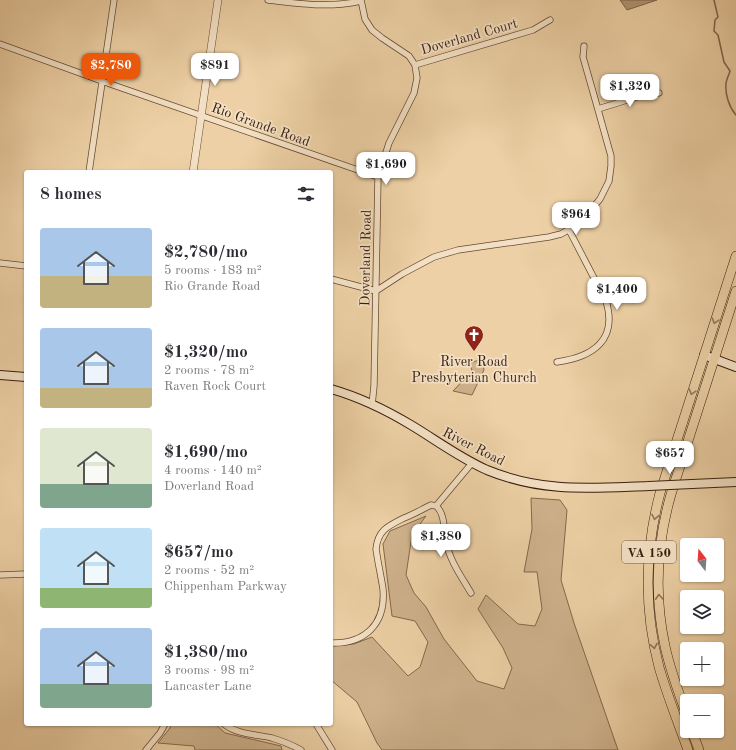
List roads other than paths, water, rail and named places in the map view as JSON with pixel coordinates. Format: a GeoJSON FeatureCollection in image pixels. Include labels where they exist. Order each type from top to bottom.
{"type":"FeatureCollection","features":[{"type":"Feature","properties":{"kind":"highway"},"geometry":{"type":"LineString","coordinates":[[704,355],[736,256]]}},
{"type":"Feature","properties":{"kind":"highway"},"geometry":{"type":"LineString","coordinates":[[714,359],[736,291]]}},
{"type":"Feature","properties":{"kind":"highway","name":"VA 150"},"geometry":{"type":"LineString","coordinates":[[688,750],[664,682],[655,648],[650,618],[648,569],[652,529],[658,500],[704,355]]}},
{"type":"Feature","properties":{"kind":"highway","name":"VA 150"},"geometry":{"type":"LineString","coordinates":[[680,696],[663,637],[659,597],[659,562],[663,526],[670,497],[714,359]]}},
{"type":"Feature","properties":{"kind":"highway"},"geometry":{"type":"LineString","coordinates":[[695,738],[699,750]]}},
{"type":"Feature","properties":{"kind":"main road"},"geometry":{"type":"LineString","coordinates":[[704,355],[736,367]]}},
{"type":"Feature","properties":{"kind":"main road"},"geometry":{"type":"LineString","coordinates":[[0,375],[24,377]]}},
{"type":"Feature","properties":{"kind":"main road","name":"River Road"},"geometry":{"type":"LineString","coordinates":[[333,390],[372,405],[410,425],[472,462],[506,477],[543,486],[582,488],[736,482]]}},
{"type":"Feature","properties":{"kind":"street"},"geometry":{"type":"LineString","coordinates":[[89,170],[114,0]]}},
{"type":"Feature","properties":{"kind":"street"},"geometry":{"type":"LineString","coordinates":[[193,170],[218,0]]}},
{"type":"Feature","properties":{"kind":"street"},"geometry":{"type":"LineString","coordinates":[[268,0],[316,6],[348,4],[361,1],[365,19],[372,30],[405,53],[415,65]]}},
{"type":"Feature","properties":{"kind":"street","name":"Doverland Court"},"geometry":{"type":"LineString","coordinates":[[415,65],[533,30],[550,20]]}},
{"type":"Feature","properties":{"kind":"street","name":"Rio Grande Road"},"geometry":{"type":"LineString","coordinates":[[0,44],[307,154],[378,177]]}},
{"type":"Feature","properties":{"kind":"street"},"geometry":{"type":"LineString","coordinates":[[333,280],[376,291],[420,264],[444,254],[474,247],[549,237],[568,230],[581,221],[597,204],[609,181],[611,166],[611,156],[583,57],[584,46]]}},
{"type":"Feature","properties":{"kind":"street","name":"Doverland Road"},"geometry":{"type":"LineString","coordinates":[[372,405],[374,386],[378,177],[389,143],[416,86],[418,78],[415,65]]}},
{"type":"Feature","properties":{"kind":"street"},"geometry":{"type":"LineString","coordinates":[[598,109],[659,93]]}},
{"type":"Feature","properties":{"kind":"street"},"geometry":{"type":"LineString","coordinates":[[557,362],[577,358],[593,350],[606,335],[609,322],[609,312],[606,301],[568,230]]}},
{"type":"Feature","properties":{"kind":"street"},"geometry":{"type":"LineString","coordinates":[[0,263],[24,266]]}},
{"type":"Feature","properties":{"kind":"street"},"geometry":{"type":"LineString","coordinates":[[436,506],[472,462]]}},
{"type":"Feature","properties":{"kind":"street"},"geometry":{"type":"LineString","coordinates":[[333,643],[351,642],[363,636],[372,629],[380,615],[383,589],[376,549],[381,532],[391,524],[431,505],[436,506],[441,512],[449,555],[471,593]]}},
{"type":"Feature","properties":{"kind":"street"},"geometry":{"type":"LineString","coordinates":[[0,575],[24,574]]}},
{"type":"Feature","properties":{"kind":"street"},"geometry":{"type":"LineString","coordinates":[[146,750],[164,726]]}},
{"type":"Feature","properties":{"kind":"street"},"geometry":{"type":"LineString","coordinates":[[227,726],[237,732],[283,741],[301,750]]}},
{"type":"Feature","properties":{"kind":"street"},"geometry":{"type":"LineString","coordinates":[[317,726],[332,750]]}},
{"type":"Feature","properties":{"kind":"waterway"},"geometry":{"type":"LineString","coordinates":[[714,0],[718,17],[715,20],[714,31],[718,35],[724,62],[730,71],[726,82],[726,92],[729,104],[736,115]]}},
{"type":"Feature","properties":{"kind":"place","name":"River Road Presbyterian Church"},"geometry":{"type":"Point","coordinates":[474,352]}}]}
